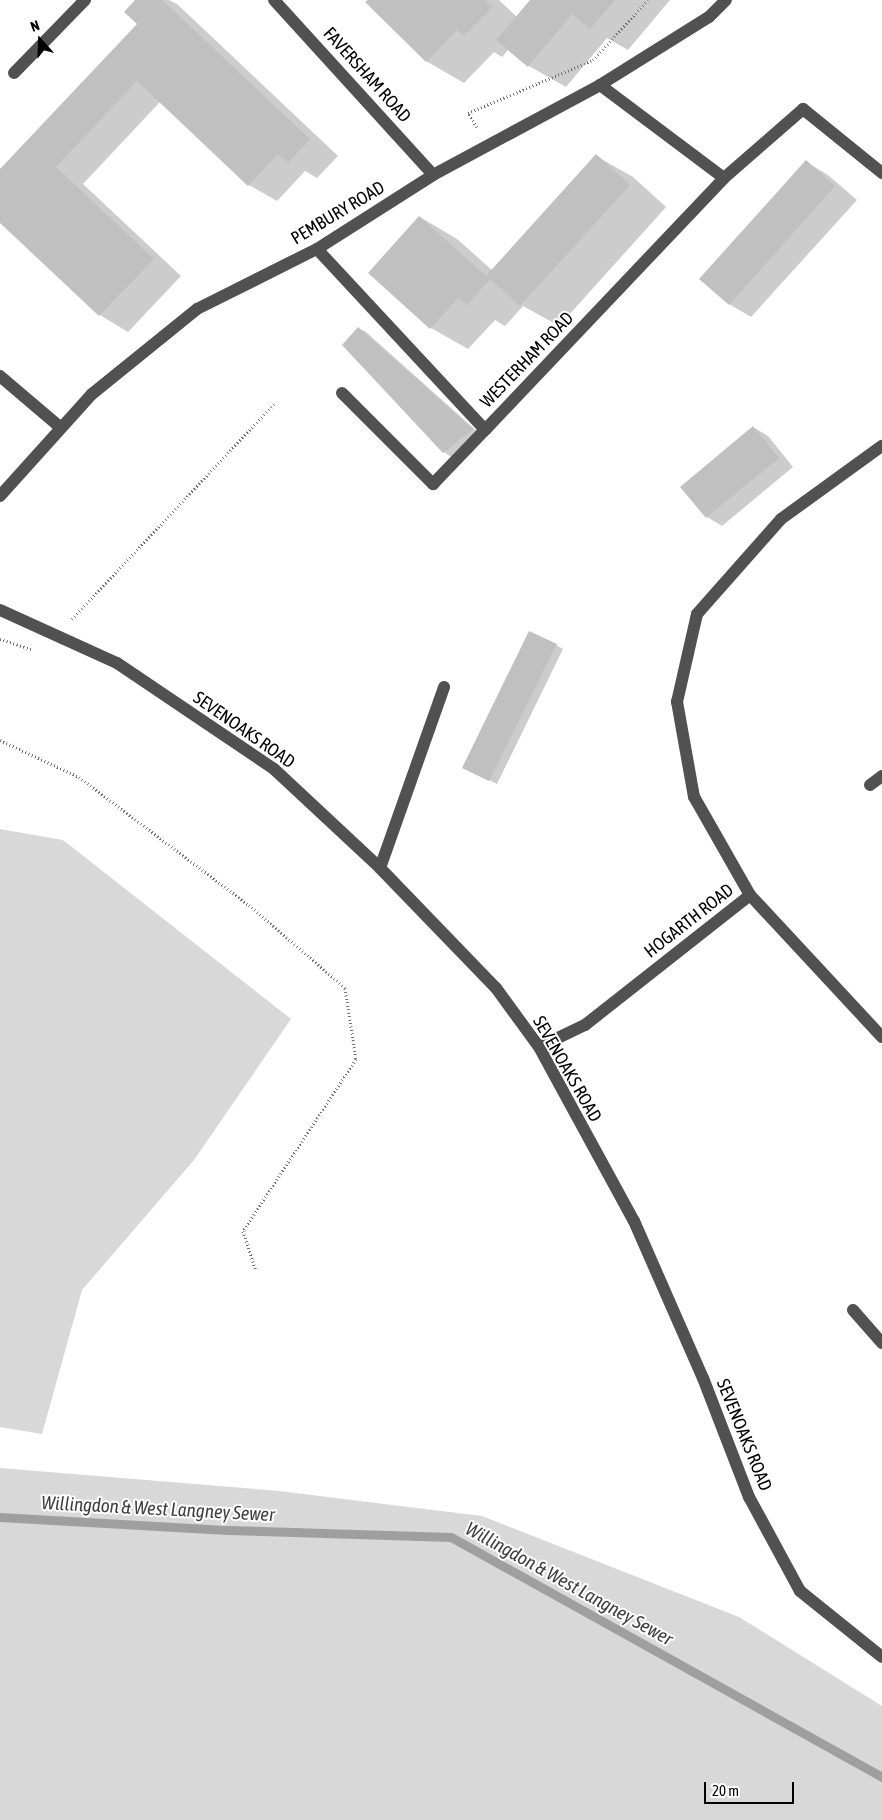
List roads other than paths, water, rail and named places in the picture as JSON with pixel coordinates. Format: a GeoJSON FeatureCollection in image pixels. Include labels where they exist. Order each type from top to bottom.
{"type":"FeatureCollection","features":[{"type":"Feature","properties":{"kind":"street"},"geometry":{"type":"LineString","coordinates":[[14,73],[85,0]]}},
{"type":"Feature","properties":{"kind":"street","name":"FAVERSHAM ROAD"},"geometry":{"type":"LineString","coordinates":[[274,0],[432,175]]}},
{"type":"Feature","properties":{"kind":"street","name":"PEMBURY ROAD"},"geometry":{"type":"LineString","coordinates":[[0,496],[92,394],[197,309],[318,249],[432,175],[600,85],[709,16],[726,0]]}},
{"type":"Feature","properties":{"kind":"street"},"geometry":{"type":"LineString","coordinates":[[600,85],[724,178]]}},
{"type":"Feature","properties":{"kind":"street","name":"WESTERHAM ROAD"},"geometry":{"type":"LineString","coordinates":[[318,249],[485,430],[724,178],[803,109],[882,173]]}},
{"type":"Feature","properties":{"kind":"street"},"geometry":{"type":"LineString","coordinates":[[0,376],[61,428]]}},
{"type":"Feature","properties":{"kind":"street"},"geometry":{"type":"LineString","coordinates":[[342,393],[433,484],[485,430]]}},
{"type":"Feature","properties":{"kind":"street"},"geometry":{"type":"LineString","coordinates":[[750,895],[694,797],[677,702],[697,614],[781,519],[882,446]]}},
{"type":"Feature","properties":{"kind":"street","name":"SEVENOAKS ROAD"},"geometry":{"type":"LineString","coordinates":[[0,610],[117,663],[274,769],[380,868],[496,988],[539,1047],[634,1221],[702,1378],[749,1497],[800,1591],[882,1657]]}},
{"type":"Feature","properties":{"kind":"street"},"geometry":{"type":"LineString","coordinates":[[380,868],[444,687]]}},
{"type":"Feature","properties":{"kind":"street"},"geometry":{"type":"LineString","coordinates":[[870,785],[882,776]]}},
{"type":"Feature","properties":{"kind":"street","name":"HOGARTH ROAD"},"geometry":{"type":"LineString","coordinates":[[539,1047],[585,1024],[750,895],[882,1037]]}},
{"type":"Feature","properties":{"kind":"street"},"geometry":{"type":"LineString","coordinates":[[853,1310],[882,1343]]}},
{"type":"Feature","properties":{"kind":"waterway","name":"Willingdon & West Langney Sewer"},"geometry":{"type":"LineString","coordinates":[[0,1517],[228,1530],[451,1537],[882,1777]]}}]}
